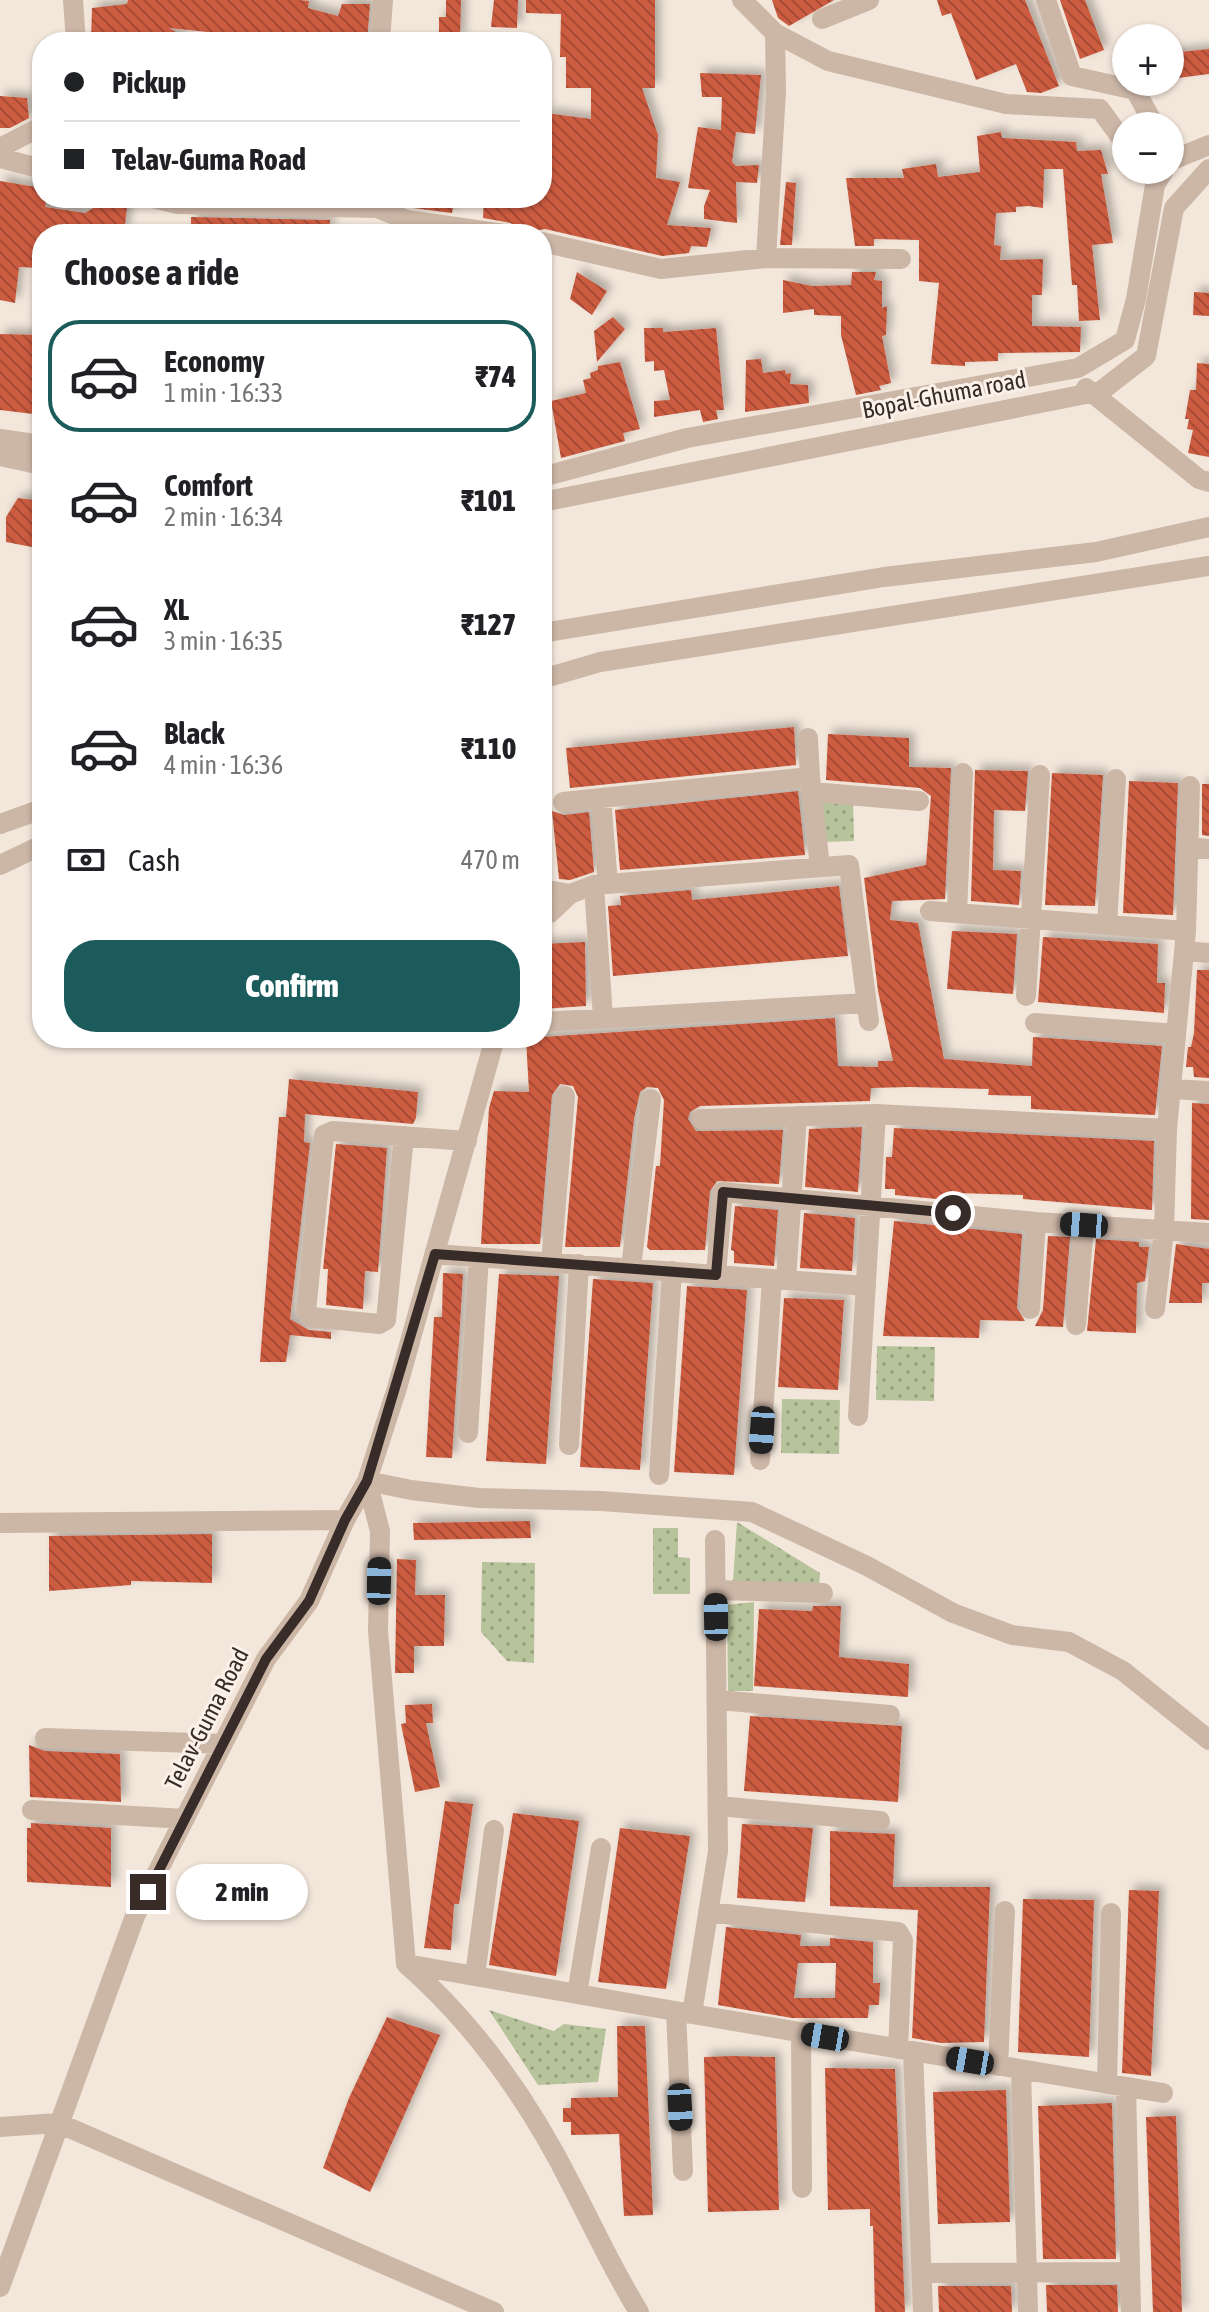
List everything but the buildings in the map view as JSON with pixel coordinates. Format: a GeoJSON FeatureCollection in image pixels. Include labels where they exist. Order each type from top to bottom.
{"type":"FeatureCollection","features":[{"type":"Feature","properties":{"kind":"street"},"geometry":{"type":"LineString","coordinates":[[73,0],[75,32]]}},
{"type":"Feature","properties":{"kind":"street"},"geometry":{"type":"LineString","coordinates":[[381,32],[383,0]]}},
{"type":"Feature","properties":{"kind":"street"},"geometry":{"type":"LineString","coordinates":[[742,0],[775,33],[828,61],[1006,104],[1100,109],[1112,126]]}},
{"type":"Feature","properties":{"kind":"street"},"geometry":{"type":"LineString","coordinates":[[822,19],[869,0]]}},
{"type":"Feature","properties":{"kind":"street"},"geometry":{"type":"LineString","coordinates":[[1046,0],[1072,76],[1135,90],[1147,112]]}},
{"type":"Feature","properties":{"kind":"street"},"geometry":{"type":"LineString","coordinates":[[766,258],[776,92],[775,33]]}},
{"type":"Feature","properties":{"kind":"street"},"geometry":{"type":"LineString","coordinates":[[0,148],[32,131]]}},
{"type":"Feature","properties":{"kind":"street"},"geometry":{"type":"LineString","coordinates":[[1184,156],[1209,145]]}},
{"type":"Feature","properties":{"kind":"street"},"geometry":{"type":"LineString","coordinates":[[0,158],[32,166]]}},
{"type":"Feature","properties":{"kind":"street","name":"Bopal-Ghuma road"},"geometry":{"type":"LineString","coordinates":[[552,500],[1101,391],[1146,356],[1174,208],[1209,169]]}},
{"type":"Feature","properties":{"kind":"street"},"geometry":{"type":"LineString","coordinates":[[552,474],[687,438],[1069,369],[1125,340],[1159,184]]}},
{"type":"Feature","properties":{"kind":"street"},"geometry":{"type":"LineString","coordinates":[[1171,184],[1179,203]]}},
{"type":"Feature","properties":{"kind":"street"},"geometry":{"type":"LineString","coordinates":[[386,208],[407,220],[435,224]]}},
{"type":"Feature","properties":{"kind":"street"},"geometry":{"type":"LineString","coordinates":[[552,244],[661,269],[766,258],[901,259]]}},
{"type":"Feature","properties":{"kind":"street"},"geometry":{"type":"LineString","coordinates":[[1069,369],[1091,393],[1199,479],[1209,482]]}},
{"type":"Feature","properties":{"kind":"street"},"geometry":{"type":"LineString","coordinates":[[0,439],[32,444]]}},
{"type":"Feature","properties":{"kind":"street"},"geometry":{"type":"LineString","coordinates":[[0,456],[32,463]]}},
{"type":"Feature","properties":{"kind":"street"},"geometry":{"type":"LineString","coordinates":[[552,631],[884,577],[1096,552],[1209,527]]}},
{"type":"Feature","properties":{"kind":"street"},"geometry":{"type":"LineString","coordinates":[[552,676],[600,662],[1209,566]]}},
{"type":"Feature","properties":{"kind":"street"},"geometry":{"type":"LineString","coordinates":[[808,738],[820,867]]}},
{"type":"Feature","properties":{"kind":"street"},"geometry":{"type":"LineString","coordinates":[[957,913],[963,773]]}},
{"type":"Feature","properties":{"kind":"street"},"geometry":{"type":"LineString","coordinates":[[1026,996],[1040,775]]}},
{"type":"Feature","properties":{"kind":"street"},"geometry":{"type":"LineString","coordinates":[[1107,925],[1116,779]]}},
{"type":"Feature","properties":{"kind":"street"},"geometry":{"type":"LineString","coordinates":[[563,802],[811,785],[919,801]]}},
{"type":"Feature","properties":{"kind":"street"},"geometry":{"type":"LineString","coordinates":[[1155,1309],[1164,1231],[1167,1129],[1176,1034],[1185,941],[1199,848],[1190,786]]}},
{"type":"Feature","properties":{"kind":"street"},"geometry":{"type":"LineString","coordinates":[[601,798],[603,1018]]}},
{"type":"Feature","properties":{"kind":"street"},"geometry":{"type":"LineString","coordinates":[[0,824],[32,813]]}},
{"type":"Feature","properties":{"kind":"street"},"geometry":{"type":"LineString","coordinates":[[0,865],[32,850]]}},
{"type":"Feature","properties":{"kind":"street"},"geometry":{"type":"LineString","coordinates":[[552,911],[570,894],[601,884],[849,865],[868,1012],[552,1021]]}},
{"type":"Feature","properties":{"kind":"street"},"geometry":{"type":"LineString","coordinates":[[552,891],[570,894]]}},
{"type":"Feature","properties":{"kind":"street"},"geometry":{"type":"LineString","coordinates":[[930,911],[1107,925],[1185,941],[1209,953]]}},
{"type":"Feature","properties":{"kind":"street"},"geometry":{"type":"LineString","coordinates":[[1035,1023],[1176,1034]]}},
{"type":"Feature","properties":{"kind":"street","name":"Telav-Guma Road"},"geometry":{"type":"LineString","coordinates":[[0,2287],[135,1916],[266,1659],[309,1601],[345,1520],[367,1481],[492,1048]]}},
{"type":"Feature","properties":{"kind":"street"},"geometry":{"type":"LineString","coordinates":[[1171,1089],[1209,1091]]}},
{"type":"Feature","properties":{"kind":"street"},"geometry":{"type":"LineString","coordinates":[[551,1263],[565,1096]]}},
{"type":"Feature","properties":{"kind":"street"},"geometry":{"type":"LineString","coordinates":[[631,1268],[651,1099]]}},
{"type":"Feature","properties":{"kind":"street"},"geometry":{"type":"LineString","coordinates":[[701,1119],[876,1114],[1167,1129]]}},
{"type":"Feature","properties":{"kind":"street"},"geometry":{"type":"LineString","coordinates":[[858,1416],[876,1114]]}},
{"type":"Feature","properties":{"kind":"street"},"geometry":{"type":"LineString","coordinates":[[760,1460],[779,1279],[792,1196],[797,1116]]}},
{"type":"Feature","properties":{"kind":"street"},"geometry":{"type":"LineString","coordinates":[[404,1136],[386,1320],[379,1324],[311,1317],[306,1311],[324,1135],[333,1131],[404,1136],[467,1141]]}},
{"type":"Feature","properties":{"kind":"street"},"geometry":{"type":"LineString","coordinates":[[716,1275],[723,1192],[792,1196],[1036,1222],[1209,1233]]}},
{"type":"Feature","properties":{"kind":"street"},"geometry":{"type":"LineString","coordinates":[[1030,1309],[1036,1222]]}},
{"type":"Feature","properties":{"kind":"street"},"geometry":{"type":"LineString","coordinates":[[1076,1325],[1084,1225]]}},
{"type":"Feature","properties":{"kind":"street"},"geometry":{"type":"LineString","coordinates":[[435,1254],[866,1286]]}},
{"type":"Feature","properties":{"kind":"street"},"geometry":{"type":"LineString","coordinates":[[468,1433],[479,1257]]}},
{"type":"Feature","properties":{"kind":"street"},"geometry":{"type":"LineString","coordinates":[[569,1445],[579,1264]]}},
{"type":"Feature","properties":{"kind":"street"},"geometry":{"type":"LineString","coordinates":[[659,1475],[672,1271]]}},
{"type":"Feature","properties":{"kind":"street"},"geometry":{"type":"LineString","coordinates":[[639,2312],[608,2263],[573,2186],[507,2075],[450,2002],[406,1964],[378,1631],[380,1531],[367,1481],[479,1498],[601,1501],[752,1512],[867,1566],[953,1613],[1012,1635],[1069,1642],[1123,1671],[1209,1740]]}},
{"type":"Feature","properties":{"kind":"street"},"geometry":{"type":"LineString","coordinates":[[0,1523],[345,1520]]}},
{"type":"Feature","properties":{"kind":"street"},"geometry":{"type":"LineString","coordinates":[[683,2171],[684,2013],[708,1912],[718,1851],[715,1540]]}},
{"type":"Feature","properties":{"kind":"street"},"geometry":{"type":"LineString","coordinates":[[716,1590],[823,1593]]}},
{"type":"Feature","properties":{"kind":"street"},"geometry":{"type":"LineString","coordinates":[[718,1700],[890,1715]]}},
{"type":"Feature","properties":{"kind":"street"},"geometry":{"type":"LineString","coordinates":[[45,1738],[223,1744]]}},
{"type":"Feature","properties":{"kind":"street"},"geometry":{"type":"LineString","coordinates":[[718,1806],[880,1821]]}},
{"type":"Feature","properties":{"kind":"street"},"geometry":{"type":"LineString","coordinates":[[32,1810],[185,1819]]}},
{"type":"Feature","properties":{"kind":"street"},"geometry":{"type":"LineString","coordinates":[[475,1976],[494,1830]]}},
{"type":"Feature","properties":{"kind":"street"},"geometry":{"type":"LineString","coordinates":[[577,1994],[601,1848]]}},
{"type":"Feature","properties":{"kind":"street"},"geometry":{"type":"LineString","coordinates":[[998,2066],[1005,1911]]}},
{"type":"Feature","properties":{"kind":"street"},"geometry":{"type":"LineString","coordinates":[[708,1912],[898,1932],[903,1940],[905,2050],[923,2273],[923,2312]]}},
{"type":"Feature","properties":{"kind":"street"},"geometry":{"type":"LineString","coordinates":[[1111,1913],[1117,2086],[1131,2312]]}},
{"type":"Feature","properties":{"kind":"street"},"geometry":{"type":"LineString","coordinates":[[406,1964],[1163,2093]]}},
{"type":"Feature","properties":{"kind":"street"},"geometry":{"type":"LineString","coordinates":[[801,2032],[802,2188]]}},
{"type":"Feature","properties":{"kind":"street"},"geometry":{"type":"LineString","coordinates":[[1021,2070],[1028,2312]]}},
{"type":"Feature","properties":{"kind":"street"},"geometry":{"type":"LineString","coordinates":[[0,2127],[58,2123],[494,2312]]}},
{"type":"Feature","properties":{"kind":"street"},"geometry":{"type":"LineString","coordinates":[[923,2273],[1130,2272]]}},
{"type":"Feature","properties":{"kind":"green space"},"geometry":{"type":"Polygon","coordinates":[[[853,799],[854,841],[823,842],[822,800],[853,799]]]}},
{"type":"Feature","properties":{"kind":"green space"},"geometry":{"type":"Polygon","coordinates":[[[877,1346],[935,1347],[934,1401],[876,1400],[877,1346]]]}},
{"type":"Feature","properties":{"kind":"green space"},"geometry":{"type":"Polygon","coordinates":[[[782,1399],[840,1400],[839,1454],[781,1453],[782,1399]]]}},
{"type":"Feature","properties":{"kind":"green space"},"geometry":{"type":"Polygon","coordinates":[[[737,1522],[820,1573],[819,1587],[733,1582],[737,1522]]]}},
{"type":"Feature","properties":{"kind":"green space"},"geometry":{"type":"Polygon","coordinates":[[[653,1528],[678,1528],[678,1557],[690,1558],[690,1594],[653,1594],[653,1528]]]}},
{"type":"Feature","properties":{"kind":"green space"},"geometry":{"type":"Polygon","coordinates":[[[482,1562],[535,1563],[534,1663],[507,1661],[481,1632],[482,1562]]]}},
{"type":"Feature","properties":{"kind":"green space"},"geometry":{"type":"Polygon","coordinates":[[[754,1602],[753,1691],[728,1691],[727,1605],[754,1602]]]}},
{"type":"Feature","properties":{"kind":"green space"},"geometry":{"type":"Polygon","coordinates":[[[489,2010],[554,2031],[564,2024],[606,2029],[598,2082],[538,2085],[489,2010]]]}},
{"type":"Feature","properties":{"kind":"route"},"geometry":{"type":"LineString","coordinates":[[148,1892],[266,1659],[309,1601],[345,1520],[367,1481],[435,1254],[716,1275],[723,1192],[953,1213]]}}]}
